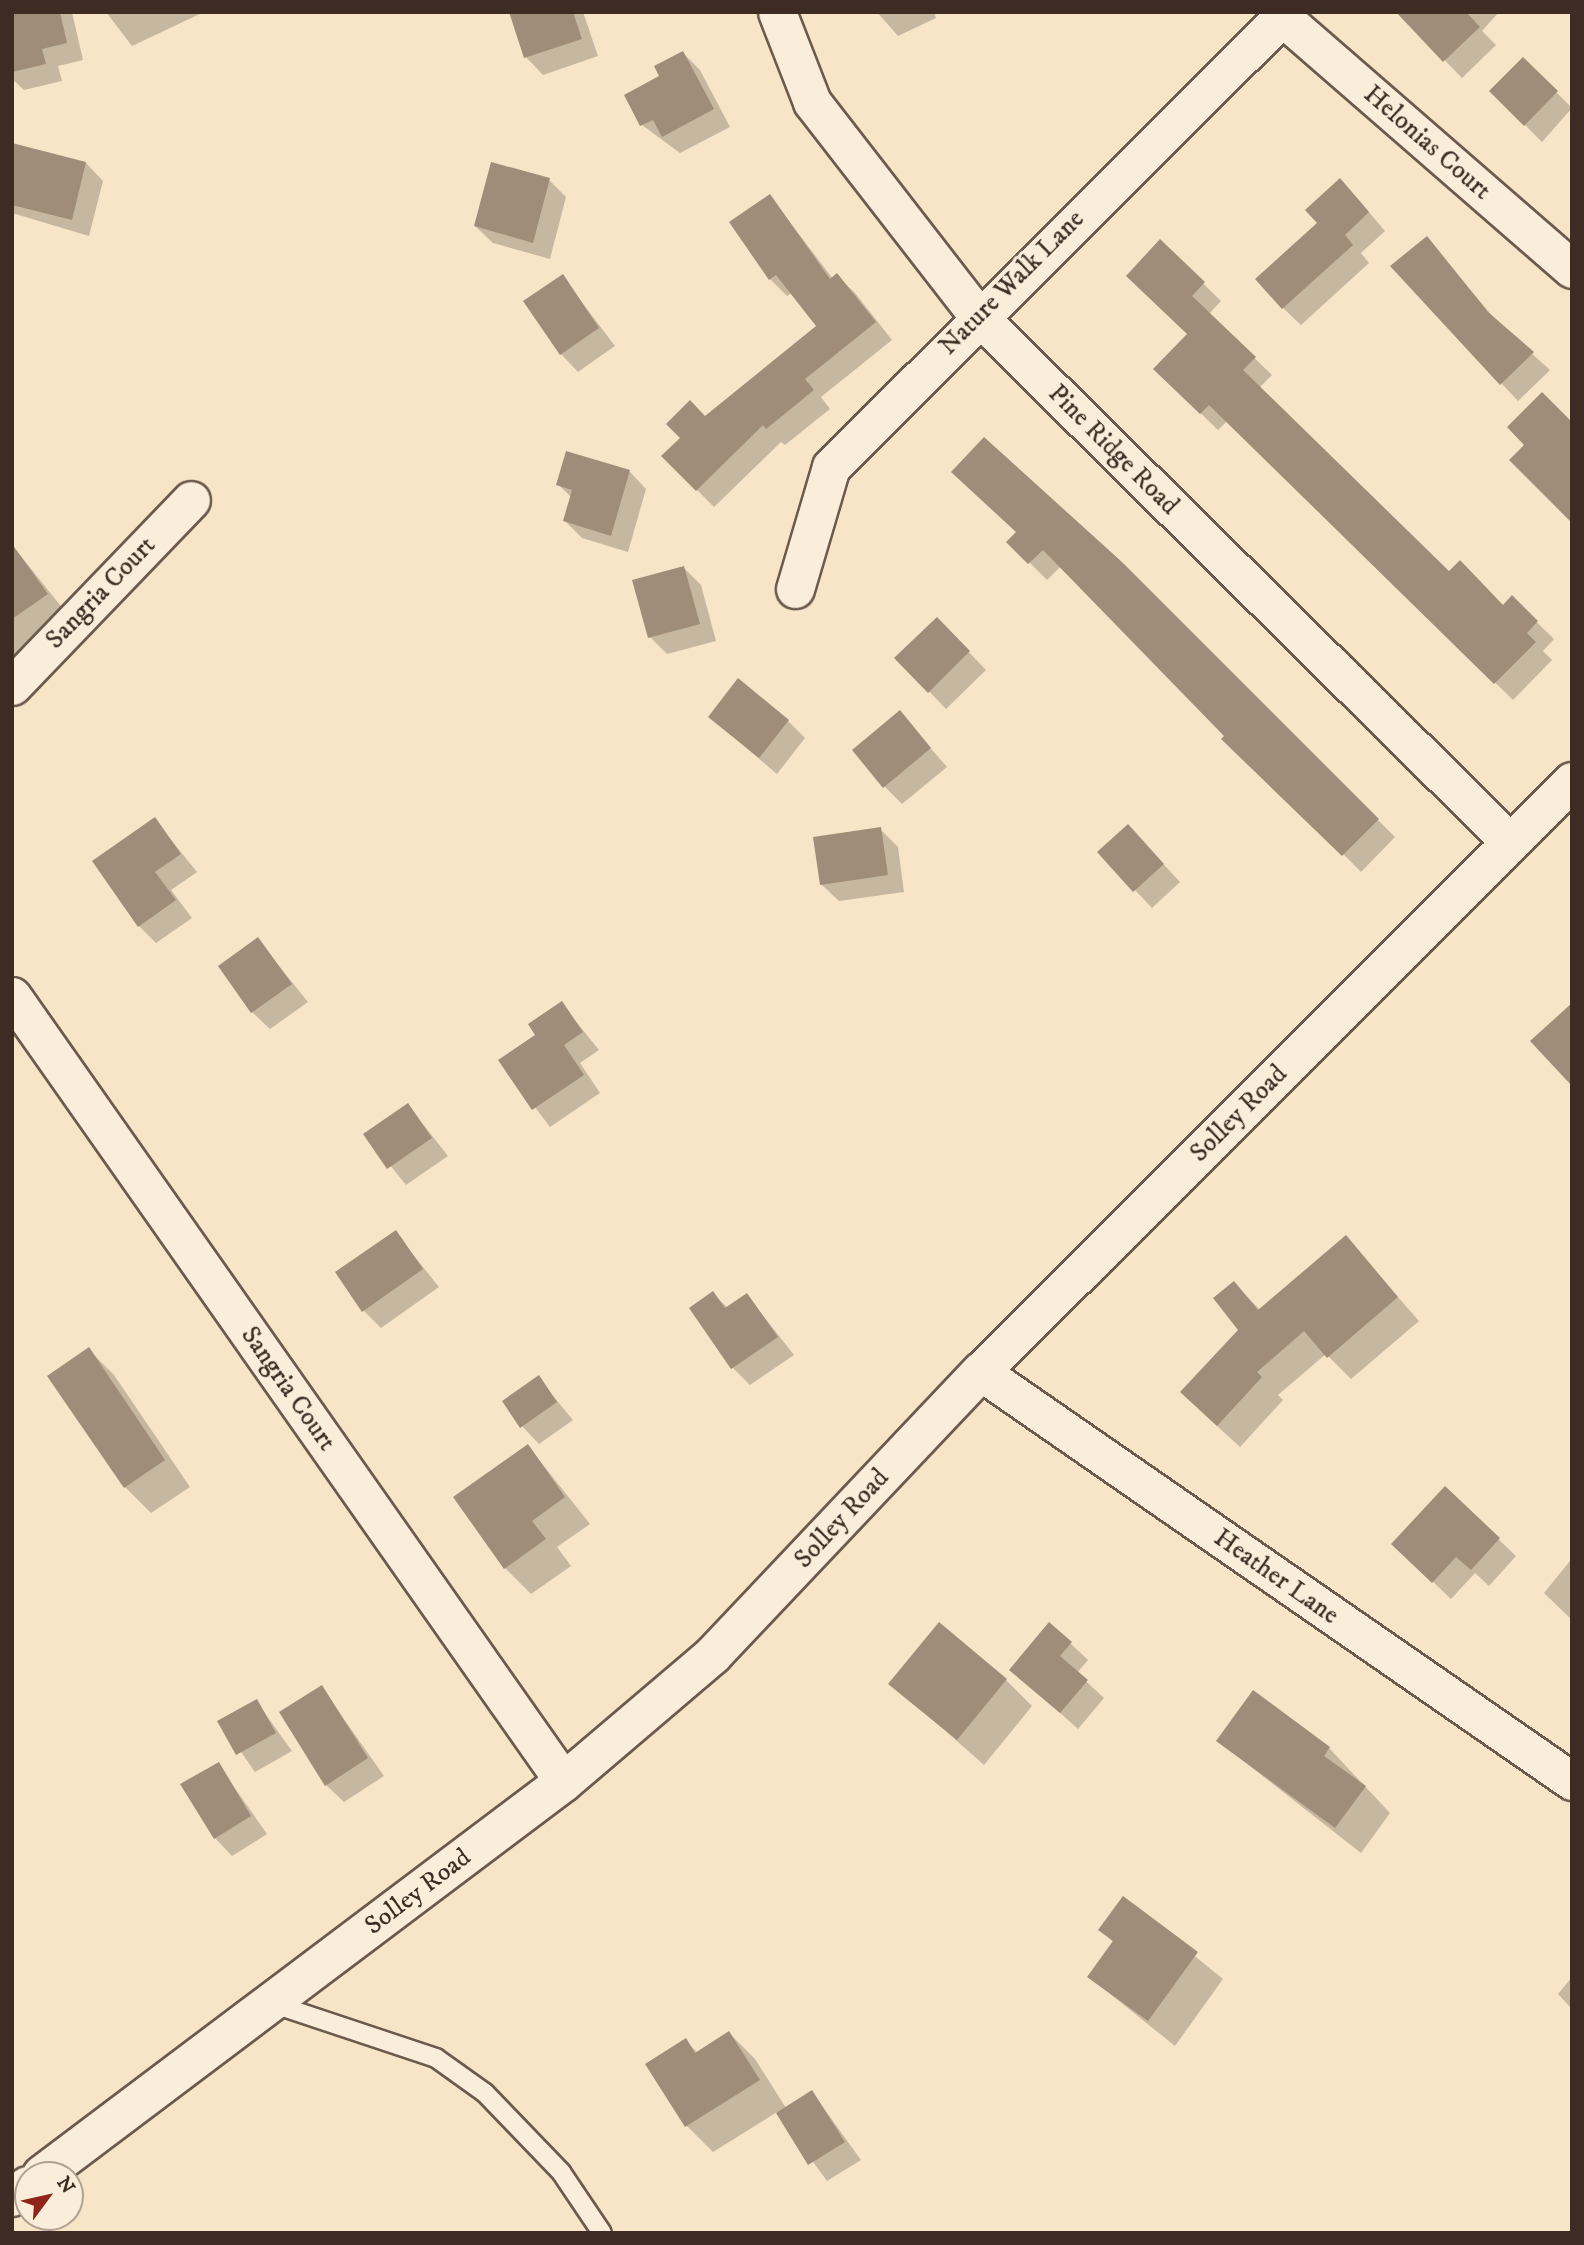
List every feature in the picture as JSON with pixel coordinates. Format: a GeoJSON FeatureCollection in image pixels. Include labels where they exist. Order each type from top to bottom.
{"type":"FeatureCollection","features":[{"type":"Feature","properties":{"kind":"main road","name":"Solley Road"},"geometry":{"type":"LineString","coordinates":[[61,2161],[564,1782],[713,1655],[981,1372],[1572,782]]}},
{"type":"Feature","properties":{"kind":"street","name":"Pine Ridge Road"},"geometry":{"type":"LineString","coordinates":[[777,12],[812,102],[978,316],[1510,842]]}},
{"type":"Feature","properties":{"kind":"street","name":"Nature Walk Lane"},"geometry":{"type":"LineString","coordinates":[[795,589],[831,467],[978,316],[1284,15]]}},
{"type":"Feature","properties":{"kind":"street","name":"Helonias Court"},"geometry":{"type":"LineString","coordinates":[[1284,15],[1572,270]]}},
{"type":"Feature","properties":{"kind":"street","name":"Sangria Court"},"geometry":{"type":"LineString","coordinates":[[12,686],[191,500]]}},
{"type":"Feature","properties":{"kind":"street","name":"Sangria Court"},"geometry":{"type":"LineString","coordinates":[[12,996],[564,1782]]}},
{"type":"Feature","properties":{"kind":"street","name":"Heather Lane"},"geometry":{"type":"LineString","coordinates":[[981,1372],[1572,1781]]}},
{"type":"Feature","properties":{"kind":"lane"},"geometry":{"type":"LineString","coordinates":[[271,2003],[436,2058],[509,2114],[561,2172],[603,2233]]}},
{"type":"Feature","properties":{"kind":"building"},"geometry":{"type":"Polygon","coordinates":[[[12,12],[60,12],[67,43],[42,49],[46,64],[12,72],[12,12]]]}},
{"type":"Feature","properties":{"kind":"building"},"geometry":{"type":"Polygon","coordinates":[[[509,12],[573,12],[582,39],[524,58],[509,12]]]}},
{"type":"Feature","properties":{"kind":"building"},"geometry":{"type":"Polygon","coordinates":[[[1396,12],[1466,12],[1480,27],[1443,62],[1396,12]]]}},
{"type":"Feature","properties":{"kind":"building"},"geometry":{"type":"Polygon","coordinates":[[[683,51],[714,109],[662,137],[653,120],[640,126],[624,95],[659,76],[654,66],[683,51]]]}},
{"type":"Feature","properties":{"kind":"building"},"geometry":{"type":"Polygon","coordinates":[[[1523,57],[1558,91],[1524,126],[1489,91],[1523,57]]]}},
{"type":"Feature","properties":{"kind":"building"},"geometry":{"type":"Polygon","coordinates":[[[12,143],[86,162],[72,220],[12,205],[12,143]]]}},
{"type":"Feature","properties":{"kind":"building"},"geometry":{"type":"Polygon","coordinates":[[[491,162],[550,178],[533,243],[474,226],[491,162]]]}},
{"type":"Feature","properties":{"kind":"building"},"geometry":{"type":"Polygon","coordinates":[[[1340,178],[1369,212],[1345,235],[1353,245],[1282,309],[1255,279],[1317,223],[1305,210],[1340,178]]]}},
{"type":"Feature","properties":{"kind":"building"},"geometry":{"type":"Polygon","coordinates":[[[770,194],[830,279],[837,273],[876,322],[805,379],[814,390],[766,429],[763,425],[696,491],[661,456],[680,438],[666,424],[690,400],[705,416],[816,326],[776,275],[769,280],[729,222],[770,194]]]}},
{"type":"Feature","properties":{"kind":"building"},"geometry":{"type":"Polygon","coordinates":[[[1427,236],[1488,312],[1534,352],[1500,385],[1390,266],[1427,236]]]}},
{"type":"Feature","properties":{"kind":"building"},"geometry":{"type":"Polygon","coordinates":[[[1160,239],[1205,282],[1192,296],[1256,357],[1243,370],[1449,571],[1460,560],[1503,605],[1512,595],[1538,621],[1527,633],[1536,642],[1494,684],[1209,405],[1200,414],[1153,369],[1187,334],[1126,276],[1160,239]]]}},
{"type":"Feature","properties":{"kind":"building"},"geometry":{"type":"Polygon","coordinates":[[[563,274],[599,328],[560,355],[523,301],[563,274]]]}},
{"type":"Feature","properties":{"kind":"building"},"geometry":{"type":"Polygon","coordinates":[[[1542,392],[1572,422],[1572,523],[1509,460],[1524,445],[1507,427],[1542,392]]]}},
{"type":"Feature","properties":{"kind":"building"},"geometry":{"type":"Polygon","coordinates":[[[984,437],[1122,562],[1379,819],[1342,856],[1221,739],[1224,736],[1043,550],[1028,564],[1006,542],[1016,532],[951,472],[984,437]]]}},
{"type":"Feature","properties":{"kind":"building"},"geometry":{"type":"Polygon","coordinates":[[[566,451],[630,470],[611,536],[563,521],[572,490],[556,485],[566,451]]]}},
{"type":"Feature","properties":{"kind":"building"},"geometry":{"type":"Polygon","coordinates":[[[12,544],[48,594],[12,619],[12,544]]]}},
{"type":"Feature","properties":{"kind":"building"},"geometry":{"type":"Polygon","coordinates":[[[684,566],[700,624],[648,638],[632,580],[684,566]]]}},
{"type":"Feature","properties":{"kind":"building"},"geometry":{"type":"Polygon","coordinates":[[[937,617],[970,651],[928,693],[894,658],[937,617]]]}},
{"type":"Feature","properties":{"kind":"building"},"geometry":{"type":"Polygon","coordinates":[[[738,678],[789,720],[759,758],[708,717],[738,678]]]}},
{"type":"Feature","properties":{"kind":"building"},"geometry":{"type":"Polygon","coordinates":[[[900,710],[931,748],[883,788],[852,750],[900,710]]]}},
{"type":"Feature","properties":{"kind":"building"},"geometry":{"type":"Polygon","coordinates":[[[155,817],[181,854],[155,872],[176,900],[138,927],[92,861],[155,817]]]}},
{"type":"Feature","properties":{"kind":"building"},"geometry":{"type":"Polygon","coordinates":[[[1128,824],[1164,864],[1133,892],[1097,852],[1128,824]]]}},
{"type":"Feature","properties":{"kind":"building"},"geometry":{"type":"Polygon","coordinates":[[[881,827],[888,875],[820,885],[813,837],[881,827]]]}},
{"type":"Feature","properties":{"kind":"building"},"geometry":{"type":"Polygon","coordinates":[[[258,937],[292,984],[251,1013],[218,966],[258,937]]]}},
{"type":"Feature","properties":{"kind":"building"},"geometry":{"type":"Polygon","coordinates":[[[562,1001],[583,1032],[564,1045],[584,1075],[532,1110],[498,1060],[535,1035],[528,1024],[562,1001]]]}},
{"type":"Feature","properties":{"kind":"building"},"geometry":{"type":"Polygon","coordinates":[[[1572,1003],[1572,1086],[1530,1041],[1572,1003]]]}},
{"type":"Feature","properties":{"kind":"building"},"geometry":{"type":"Polygon","coordinates":[[[408,1103],[432,1138],[387,1169],[363,1134],[408,1103]]]}},
{"type":"Feature","properties":{"kind":"building"},"geometry":{"type":"Polygon","coordinates":[[[396,1230],[423,1269],[362,1312],[335,1272],[396,1230]]]}},
{"type":"Feature","properties":{"kind":"building"},"geometry":{"type":"Polygon","coordinates":[[[1346,1235],[1398,1297],[1327,1358],[1304,1331],[1257,1372],[1262,1377],[1217,1426],[1180,1392],[1238,1330],[1213,1298],[1234,1281],[1258,1310],[1346,1235]]]}},
{"type":"Feature","properties":{"kind":"building"},"geometry":{"type":"Polygon","coordinates":[[[713,1291],[725,1308],[747,1293],[778,1337],[731,1369],[689,1308],[713,1291]]]}},
{"type":"Feature","properties":{"kind":"building"},"geometry":{"type":"Polygon","coordinates":[[[89,1347],[165,1460],[124,1488],[47,1376],[89,1347]]]}},
{"type":"Feature","properties":{"kind":"building"},"geometry":{"type":"Polygon","coordinates":[[[539,1375],[557,1402],[520,1428],[502,1401],[539,1375]]]}},
{"type":"Feature","properties":{"kind":"building"},"geometry":{"type":"Polygon","coordinates":[[[528,1444],[565,1497],[532,1521],[546,1539],[504,1569],[453,1497],[528,1444]]]}},
{"type":"Feature","properties":{"kind":"building"},"geometry":{"type":"Polygon","coordinates":[[[1445,1486],[1500,1538],[1471,1570],[1456,1557],[1432,1583],[1391,1544],[1445,1486]]]}},
{"type":"Feature","properties":{"kind":"building"},"geometry":{"type":"Polygon","coordinates":[[[939,1622],[1007,1679],[957,1740],[888,1684],[939,1622]]]}},
{"type":"Feature","properties":{"kind":"building"},"geometry":{"type":"Polygon","coordinates":[[[1049,1622],[1072,1642],[1060,1656],[1088,1680],[1060,1713],[1009,1670],[1049,1622]]]}},
{"type":"Feature","properties":{"kind":"building"},"geometry":{"type":"Polygon","coordinates":[[[322,1685],[368,1758],[325,1786],[279,1712],[322,1685]]]}},
{"type":"Feature","properties":{"kind":"building"},"geometry":{"type":"Polygon","coordinates":[[[1253,1690],[1330,1747],[1324,1756],[1366,1786],[1335,1828],[1216,1741],[1253,1690]]]}},
{"type":"Feature","properties":{"kind":"building"},"geometry":{"type":"Polygon","coordinates":[[[257,1699],[276,1733],[236,1755],[217,1721],[257,1699]]]}},
{"type":"Feature","properties":{"kind":"building"},"geometry":{"type":"Polygon","coordinates":[[[219,1762],[251,1816],[214,1839],[180,1784],[219,1762]]]}},
{"type":"Feature","properties":{"kind":"building"},"geometry":{"type":"Polygon","coordinates":[[[1123,1896],[1198,1952],[1148,2021],[1087,1977],[1113,1941],[1098,1930],[1123,1896]]]}},
{"type":"Feature","properties":{"kind":"building"},"geometry":{"type":"Polygon","coordinates":[[[729,2031],[760,2080],[685,2127],[645,2064],[686,2038],[695,2053],[729,2031]]]}},
{"type":"Feature","properties":{"kind":"building"},"geometry":{"type":"Polygon","coordinates":[[[812,2090],[845,2142],[808,2165],[776,2113],[812,2090]]]}}]}
